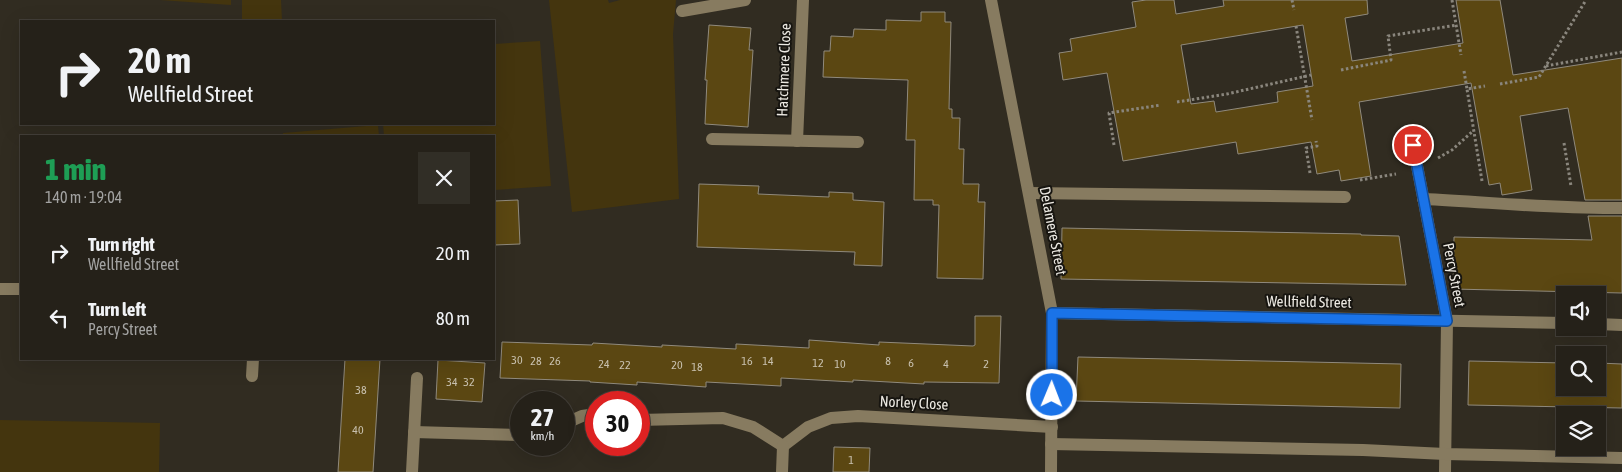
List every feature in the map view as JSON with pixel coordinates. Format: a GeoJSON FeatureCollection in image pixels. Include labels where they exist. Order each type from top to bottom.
{"type":"FeatureCollection","features":[{"type":"Feature","properties":{"kind":"street"},"geometry":{"type":"LineString","coordinates":[[682,11],[745,0]]}},
{"type":"Feature","properties":{"kind":"street","name":"Hatchmere Close"},"geometry":{"type":"LineString","coordinates":[[797,141],[802,0]]}},
{"type":"Feature","properties":{"kind":"street","name":"Delamere Street"},"geometry":{"type":"LineString","coordinates":[[991,0],[1052,313],[1051,472]]}},
{"type":"Feature","properties":{"kind":"street"},"geometry":{"type":"LineString","coordinates":[[712,139],[858,142]]}},
{"type":"Feature","properties":{"kind":"street","name":"Percy Street"},"geometry":{"type":"LineString","coordinates":[[1413,145],[1447,321],[1445,472]]}},
{"type":"Feature","properties":{"kind":"street"},"geometry":{"type":"LineString","coordinates":[[1028,193],[1345,197]]}},
{"type":"Feature","properties":{"kind":"street"},"geometry":{"type":"LineString","coordinates":[[1423,199],[1485,201],[1507,205],[1622,208]]}},
{"type":"Feature","properties":{"kind":"street"},"geometry":{"type":"LineString","coordinates":[[0,289],[20,290]]}},
{"type":"Feature","properties":{"kind":"street","name":"Wellfield Street"},"geometry":{"type":"LineString","coordinates":[[1052,313],[1556,323]]}},
{"type":"Feature","properties":{"kind":"street"},"geometry":{"type":"LineString","coordinates":[[1606,324],[1622,325]]}},
{"type":"Feature","properties":{"kind":"street"},"geometry":{"type":"LineString","coordinates":[[252,376],[253,360]]}},
{"type":"Feature","properties":{"kind":"street"},"geometry":{"type":"LineString","coordinates":[[412,472],[416,378]]}},
{"type":"Feature","properties":{"kind":"street","name":"Norley Close"},"geometry":{"type":"LineString","coordinates":[[783,446],[808,427],[831,418],[858,416],[1052,427]]}},
{"type":"Feature","properties":{"kind":"street"},"geometry":{"type":"LineString","coordinates":[[650,420],[723,418],[753,427],[783,446],[782,472]]}},
{"type":"Feature","properties":{"kind":"street"},"geometry":{"type":"LineString","coordinates":[[414,432],[510,435]]}},
{"type":"Feature","properties":{"kind":"street"},"geometry":{"type":"LineString","coordinates":[[1051,444],[1363,450],[1622,458]]}},
{"type":"Feature","properties":{"kind":"path"},"geometry":{"type":"LineString","coordinates":[[1292,0],[1294,10]]}},
{"type":"Feature","properties":{"kind":"path"},"geometry":{"type":"LineString","coordinates":[[1452,0],[1461,55]]}},
{"type":"Feature","properties":{"kind":"path"},"geometry":{"type":"LineString","coordinates":[[1500,84],[1539,77],[1586,0]]}},
{"type":"Feature","properties":{"kind":"path"},"geometry":{"type":"LineString","coordinates":[[1340,70],[1391,60],[1388,36],[1456,25]]}},
{"type":"Feature","properties":{"kind":"path"},"geometry":{"type":"LineString","coordinates":[[1296,26],[1312,120]]}},
{"type":"Feature","properties":{"kind":"path"},"geometry":{"type":"LineString","coordinates":[[1546,66],[1622,52]]}},
{"type":"Feature","properties":{"kind":"path"},"geometry":{"type":"LineString","coordinates":[[1464,70],[1485,201]]}},
{"type":"Feature","properties":{"kind":"path"},"geometry":{"type":"LineString","coordinates":[[1177,102],[1227,94],[1311,75]]}},
{"type":"Feature","properties":{"kind":"path"},"geometry":{"type":"LineString","coordinates":[[1467,89],[1485,86]]}},
{"type":"Feature","properties":{"kind":"path"},"geometry":{"type":"LineString","coordinates":[[1114,144],[1109,113],[1161,104]]}},
{"type":"Feature","properties":{"kind":"path"},"geometry":{"type":"LineString","coordinates":[[1345,197],[1351,182],[1417,170],[1452,150],[1473,131]]}},
{"type":"Feature","properties":{"kind":"path"},"geometry":{"type":"LineString","coordinates":[[1314,197],[1306,148],[1317,146],[1316,141]]}},
{"type":"Feature","properties":{"kind":"path"},"geometry":{"type":"LineString","coordinates":[[1564,142],[1575,207]]}},
{"type":"Feature","properties":{"kind":"shaded area"},"geometry":{"type":"Polygon","coordinates":[[[160,0],[231,0],[231,5],[160,0]]]}},
{"type":"Feature","properties":{"kind":"shaded area"},"geometry":{"type":"Polygon","coordinates":[[[242,0],[281,0],[282,20],[242,20],[242,0]]]}},
{"type":"Feature","properties":{"kind":"shaded area"},"geometry":{"type":"Polygon","coordinates":[[[549,0],[608,0],[609,3],[620,0],[676,0],[673,34],[679,199],[572,212],[549,0]]]}},
{"type":"Feature","properties":{"kind":"shaded area"},"geometry":{"type":"Polygon","coordinates":[[[540,41],[551,186],[495,190],[495,135],[384,135],[383,125],[495,125],[495,44],[540,41]]]}},
{"type":"Feature","properties":{"kind":"shaded area"},"geometry":{"type":"Polygon","coordinates":[[[378,125],[379,135],[283,135],[283,133],[378,125]]]}},
{"type":"Feature","properties":{"kind":"shaded area"},"geometry":{"type":"Polygon","coordinates":[[[0,420],[160,423],[159,472],[0,472],[0,420]]]}},
{"type":"Feature","properties":{"kind":"building"},"geometry":{"type":"Polygon","coordinates":[[[1174,0],[1176,14],[1224,6],[1223,0],[1367,0],[1368,14],[1345,18],[1352,61],[1463,43],[1456,0],[1500,0],[1513,75],[1622,58],[1622,200],[1585,200],[1568,108],[1520,116],[1532,190],[1502,195],[1500,183],[1489,185],[1471,83],[1359,102],[1371,176],[1341,181],[1339,170],[1317,174],[1311,142],[1238,154],[1236,142],[1123,161],[1107,73],[1063,80],[1059,53],[1072,51],[1070,39],[1136,27],[1132,2],[1174,0]],[[1303,25],[1181,45],[1191,104],[1214,101],[1216,112],[1278,102],[1277,92],[1313,86],[1303,25]]]}},
{"type":"Feature","properties":{"kind":"building"},"geometry":{"type":"Polygon","coordinates":[[[921,12],[945,12],[945,22],[951,22],[949,109],[952,109],[952,118],[960,118],[959,149],[964,149],[963,184],[979,184],[978,202],[985,202],[983,279],[937,278],[939,205],[933,205],[933,200],[914,200],[915,140],[906,140],[908,80],[823,77],[824,51],[830,51],[831,36],[853,37],[854,29],[886,30],[886,20],[921,21],[921,12]]]}},
{"type":"Feature","properties":{"kind":"building"},"geometry":{"type":"Polygon","coordinates":[[[709,25],[751,28],[749,50],[753,50],[748,127],[705,124],[707,80],[705,80],[709,25]]]}},
{"type":"Feature","properties":{"kind":"building"},"geometry":{"type":"Polygon","coordinates":[[[699,184],[759,186],[758,194],[829,197],[829,192],[853,193],[853,200],[884,202],[882,266],[854,265],[855,252],[697,247],[699,184]]]}},
{"type":"Feature","properties":{"kind":"building"},"geometry":{"type":"Polygon","coordinates":[[[518,200],[520,244],[495,245],[495,201],[518,200]]]}},
{"type":"Feature","properties":{"kind":"building"},"geometry":{"type":"Polygon","coordinates":[[[1588,216],[1622,216],[1622,293],[1606,293],[1606,286],[1556,286],[1556,291],[1453,289],[1454,237],[1592,240],[1588,216]]]}},
{"type":"Feature","properties":{"kind":"building"},"geometry":{"type":"Polygon","coordinates":[[[1062,228],[1399,236],[1406,285],[1061,279],[1062,228]]]}},
{"type":"Feature","properties":{"kind":"building"},"geometry":{"type":"Polygon","coordinates":[[[975,316],[1001,316],[999,383],[924,382],[924,384],[781,378],[781,386],[706,382],[706,387],[637,382],[637,385],[590,381],[500,378],[502,342],[592,345],[593,343],[662,347],[662,345],[736,349],[736,344],[809,348],[809,340],[879,345],[879,342],[973,346],[975,345],[975,316]]]}},
{"type":"Feature","properties":{"kind":"building"},"geometry":{"type":"Polygon","coordinates":[[[1078,357],[1401,364],[1400,408],[1076,401],[1078,357]]]}},
{"type":"Feature","properties":{"kind":"building"},"geometry":{"type":"Polygon","coordinates":[[[345,360],[380,360],[373,472],[338,472],[345,360]]]}},
{"type":"Feature","properties":{"kind":"building"},"geometry":{"type":"Polygon","coordinates":[[[438,360],[485,363],[482,402],[436,399],[438,360]]]}},
{"type":"Feature","properties":{"kind":"building"},"geometry":{"type":"Polygon","coordinates":[[[1469,361],[1556,363],[1556,396],[1606,396],[1606,363],[1622,364],[1622,408],[1606,408],[1606,406],[1468,405],[1469,361]]]}},
{"type":"Feature","properties":{"kind":"building"},"geometry":{"type":"Polygon","coordinates":[[[834,447],[870,448],[869,472],[833,472],[834,447]]]}},
{"type":"Feature","properties":{"kind":"route"},"geometry":{"type":"LineString","coordinates":[[1052,395],[1052,313],[1447,321],[1413,145]]}}]}
